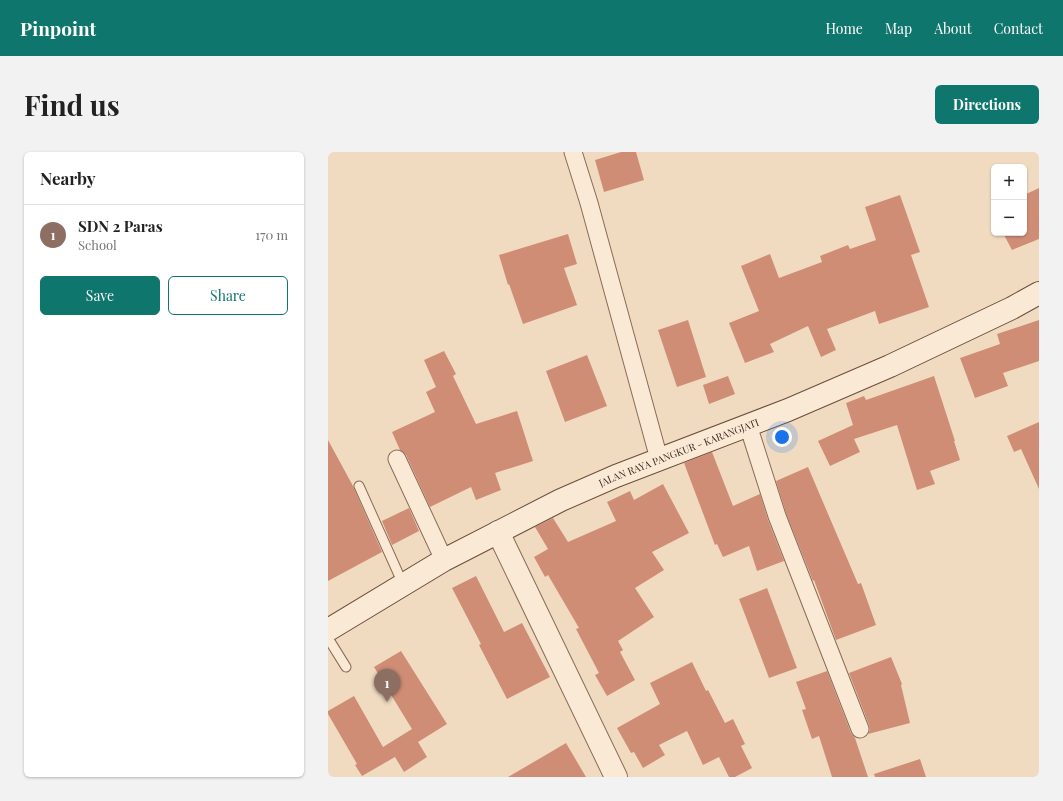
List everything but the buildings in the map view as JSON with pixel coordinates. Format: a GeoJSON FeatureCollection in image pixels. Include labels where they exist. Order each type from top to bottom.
{"type":"FeatureCollection","features":[{"type":"Feature","properties":{"kind":"main road","name":"JALAN RAYA PANGKUR - KARANGJATI"},"geometry":{"type":"LineString","coordinates":[[328,630],[444,560],[561,500],[659,459],[788,410],[890,366],[1039,294]]}},
{"type":"Feature","properties":{"kind":"main road"},"geometry":{"type":"LineString","coordinates":[[498,532],[616,777]]}},
{"type":"Feature","properties":{"kind":"street"},"geometry":{"type":"LineString","coordinates":[[573,152],[589,203],[659,459]]}},
{"type":"Feature","properties":{"kind":"street"},"geometry":{"type":"LineString","coordinates":[[748,425],[777,516],[860,729]]}},
{"type":"Feature","properties":{"kind":"street"},"geometry":{"type":"LineString","coordinates":[[397,460],[444,560]]}},
{"type":"Feature","properties":{"kind":"lane"},"geometry":{"type":"LineString","coordinates":[[359,486],[404,584]]}},
{"type":"Feature","properties":{"kind":"lane"},"geometry":{"type":"LineString","coordinates":[[328,638],[346,667]]}},
{"type":"Feature","properties":{"kind":"place","name":"SDN 2 Paras"},"geometry":{"type":"Point","coordinates":[387,702]}}]}
